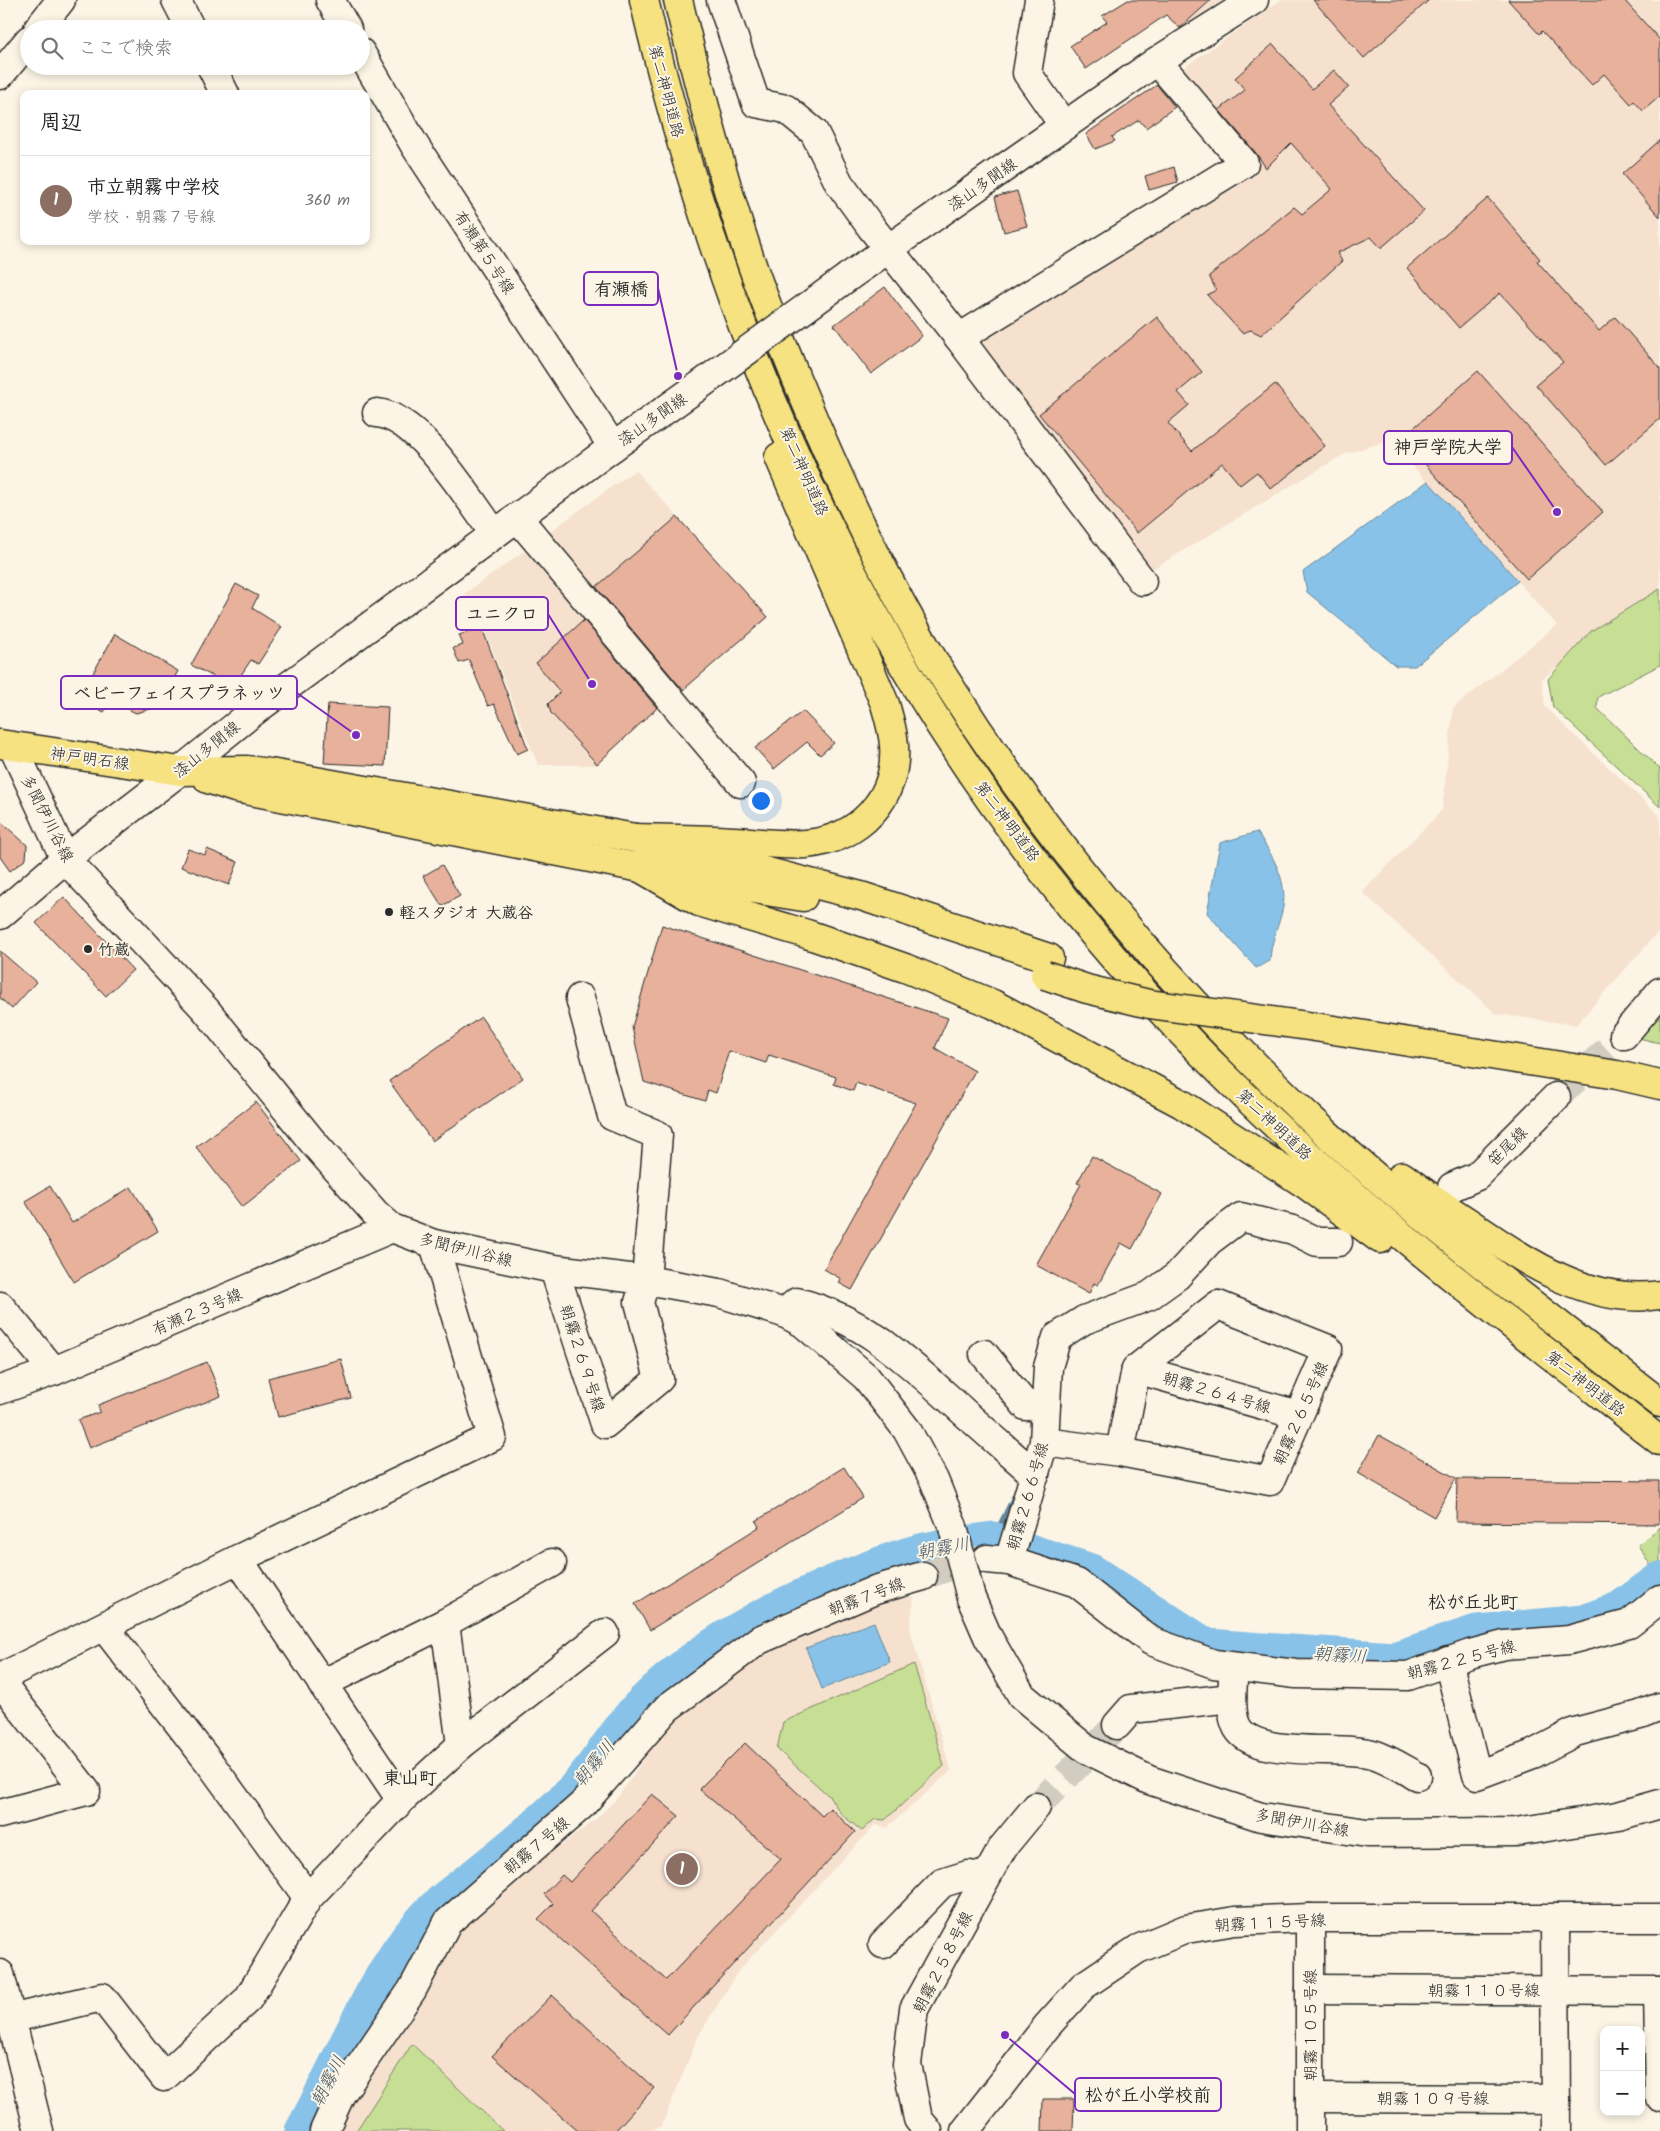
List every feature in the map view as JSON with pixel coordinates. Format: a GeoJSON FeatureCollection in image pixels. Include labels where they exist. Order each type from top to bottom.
{"type":"FeatureCollection","features":[{"type":"Feature","properties":{"kind":"main road","name":"第二神明道路"},"geometry":{"type":"LineString","coordinates":[[644,0],[664,88],[721,264],[757,360],[832,532],[872,610],[919,691],[971,771],[1024,844],[1124,969],[1187,1038],[1251,1102],[1311,1158],[1459,1283],[1660,1442]]}},
{"type":"Feature","properties":{"kind":"main road","name":"第二神明道路"},"geometry":{"type":"LineString","coordinates":[[678,0],[698,83],[746,247],[819,433],[898,597],[945,678],[1049,829],[1160,964],[1228,1035],[1338,1143],[1480,1263],[1660,1403]]}},
{"type":"Feature","properties":{"kind":"main road"},"geometry":{"type":"LineString","coordinates":[[635,838],[786,845],[827,840],[844,835],[872,815],[890,783],[894,765],[894,745],[885,704],[791,488],[713,271],[685,178],[664,88]]}},
{"type":"Feature","properties":{"kind":"main road","name":"神戸明石線"},"geometry":{"type":"LineString","coordinates":[[7,746],[180,771]]}},
{"type":"Feature","properties":{"kind":"main road"},"geometry":{"type":"LineString","coordinates":[[180,771],[247,770],[270,773],[635,838],[861,896],[1047,967]]}},
{"type":"Feature","properties":{"kind":"main road"},"geometry":{"type":"LineString","coordinates":[[180,771],[235,788],[712,882],[798,896],[1047,967],[1099,975],[1151,988],[1660,1084]]}},
{"type":"Feature","properties":{"kind":"main road"},"geometry":{"type":"LineString","coordinates":[[637,866],[699,902],[806,934],[905,968],[992,1004],[1182,1104],[1305,1184],[1660,1442]]}},
{"type":"Feature","properties":{"kind":"main road"},"geometry":{"type":"LineString","coordinates":[[1316,1019],[1619,1057],[1660,1066]]}},
{"type":"Feature","properties":{"kind":"main road"},"geometry":{"type":"LineString","coordinates":[[1228,1035],[1305,1101],[1409,1182],[1511,1251],[1543,1269],[1590,1290],[1636,1297],[1660,1295]]}},
{"type":"Feature","properties":{"kind":"street"},"geometry":{"type":"LineString","coordinates":[[45,20],[61,0]]}},
{"type":"Feature","properties":{"kind":"street"},"geometry":{"type":"LineString","coordinates":[[176,0],[186,20]]}},
{"type":"Feature","properties":{"kind":"street"},"geometry":{"type":"LineString","coordinates":[[330,0],[342,20]]}},
{"type":"Feature","properties":{"kind":"street"},"geometry":{"type":"LineString","coordinates":[[721,0],[756,103],[786,109],[814,132],[839,183],[888,250],[959,338],[1142,581]]}},
{"type":"Feature","properties":{"kind":"street"},"geometry":{"type":"LineString","coordinates":[[1039,0],[1026,73],[1064,126]]}},
{"type":"Feature","properties":{"kind":"street","name":"漆山多聞線"},"geometry":{"type":"LineString","coordinates":[[0,915],[65,859],[180,771],[253,712],[613,446],[848,277],[1064,126],[1157,62],[1254,0]]}},
{"type":"Feature","properties":{"kind":"street"},"geometry":{"type":"LineString","coordinates":[[0,75],[20,51]]}},
{"type":"Feature","properties":{"kind":"street"},"geometry":{"type":"LineString","coordinates":[[959,338],[1244,164],[1157,62]]}},
{"type":"Feature","properties":{"kind":"street","name":"有瀬第５号線"},"geometry":{"type":"LineString","coordinates":[[370,68],[415,146],[613,446]]}},
{"type":"Feature","properties":{"kind":"street"},"geometry":{"type":"LineString","coordinates":[[216,75],[223,90]]}},
{"type":"Feature","properties":{"kind":"street"},"geometry":{"type":"LineString","coordinates":[[377,413],[389,414],[424,440],[494,534]]}},
{"type":"Feature","properties":{"kind":"street"},"geometry":{"type":"LineString","coordinates":[[517,517],[741,783]]}},
{"type":"Feature","properties":{"kind":"street","name":"多聞伊川谷線"},"geometry":{"type":"LineString","coordinates":[[7,746],[65,859],[206,1010],[312,1141],[375,1214],[392,1228],[434,1244],[554,1269],[646,1280],[719,1293],[784,1313],[803,1323],[866,1377],[907,1430],[934,1480],[953,1528],[971,1598],[988,1637],[1022,1696],[1086,1749],[1149,1780],[1261,1818],[1367,1833],[1516,1832],[1618,1816],[1660,1804]]}},
{"type":"Feature","properties":{"kind":"street"},"geometry":{"type":"LineString","coordinates":[[1624,1035],[1660,992]]}},
{"type":"Feature","properties":{"kind":"street"},"geometry":{"type":"LineString","coordinates":[[580,998],[612,1116],[658,1135],[646,1280]]}},
{"type":"Feature","properties":{"kind":"street","name":"笹尾線"},"geometry":{"type":"LineString","coordinates":[[1452,1187],[1478,1176],[1556,1097]]}},
{"type":"Feature","properties":{"kind":"street","name":"朝霧２６６号線"},"geometry":{"type":"LineString","coordinates":[[998,1560],[1035,1475],[1044,1442],[1048,1367],[1057,1337],[1084,1320],[1149,1296],[1178,1276],[1209,1241],[1241,1217],[1293,1230],[1317,1242],[1338,1242]]}},
{"type":"Feature","properties":{"kind":"street","name":"有瀬２３号線"},"geometry":{"type":"LineString","coordinates":[[0,1390],[54,1371],[392,1228]]}},
{"type":"Feature","properties":{"kind":"street"},"geometry":{"type":"LineString","coordinates":[[0,1814],[86,1791],[0,1680],[238,1559],[492,1437],[434,1244]]}},
{"type":"Feature","properties":{"kind":"street","name":"朝霧２６９号線"},"geometry":{"type":"LineString","coordinates":[[554,1269],[605,1424],[659,1379],[639,1302],[646,1280]]}},
{"type":"Feature","properties":{"kind":"street"},"geometry":{"type":"LineString","coordinates":[[784,1313],[797,1302],[858,1327],[874,1336],[896,1351],[1035,1475]]}},
{"type":"Feature","properties":{"kind":"street","name":"朝霧２６５号線"},"geometry":{"type":"LineString","coordinates":[[1044,1442],[1120,1452],[1270,1481],[1328,1349],[1218,1305],[1136,1369]]}},
{"type":"Feature","properties":{"kind":"street"},"geometry":{"type":"LineString","coordinates":[[0,1306],[54,1371]]}},
{"type":"Feature","properties":{"kind":"street"},"geometry":{"type":"LineString","coordinates":[[984,1354],[1026,1406],[1046,1404]]}},
{"type":"Feature","properties":{"kind":"street"},"geometry":{"type":"LineString","coordinates":[[1120,1452],[1136,1369]]}},
{"type":"Feature","properties":{"kind":"street","name":"朝霧２６４号線"},"geometry":{"type":"LineString","coordinates":[[1136,1369],[1298,1415]]}},
{"type":"Feature","properties":{"kind":"street"},"geometry":{"type":"LineString","coordinates":[[238,1559],[401,1800]]}},
{"type":"Feature","properties":{"kind":"street","name":"朝霧２２５号線"},"geometry":{"type":"LineString","coordinates":[[998,1560],[1077,1583],[1151,1641],[1214,1664],[1296,1674],[1408,1676],[1448,1661],[1504,1645],[1569,1640],[1629,1624],[1660,1599]]}},
{"type":"Feature","properties":{"kind":"street"},"geometry":{"type":"LineString","coordinates":[[322,1684],[445,1623],[552,1563]]}},
{"type":"Feature","properties":{"kind":"street","name":"朝霧７号線"},"geometry":{"type":"LineString","coordinates":[[324,2131],[342,2094],[412,1990],[448,1922],[582,1805],[667,1708],[759,1640],[874,1590],[923,1576]]}},
{"type":"Feature","properties":{"kind":"street"},"geometry":{"type":"LineString","coordinates":[[445,1623],[461,1745]]}},
{"type":"Feature","properties":{"kind":"street"},"geometry":{"type":"LineString","coordinates":[[104,1626],[212,1766],[308,1898]]}},
{"type":"Feature","properties":{"kind":"street"},"geometry":{"type":"LineString","coordinates":[[10,2018],[102,1998],[164,2077],[248,2000],[308,1898],[401,1800],[461,1745],[605,1633]]}},
{"type":"Feature","properties":{"kind":"street"},"geometry":{"type":"LineString","coordinates":[[1448,1661],[1477,1775],[1533,1754],[1574,1732],[1640,1715],[1660,1707]]}},
{"type":"Feature","properties":{"kind":"street"},"geometry":{"type":"LineString","coordinates":[[1234,1667],[1232,1698],[1237,1727],[1249,1739],[1268,1746],[1339,1749],[1376,1755],[1417,1776]]}},
{"type":"Feature","properties":{"kind":"street"},"geometry":{"type":"LineString","coordinates":[[1116,1725],[1131,1709],[1232,1698]]}},
{"type":"Feature","properties":{"kind":"street","name":"朝霧２５８号線"},"geometry":{"type":"LineString","coordinates":[[928,2131],[918,2119],[907,2064],[914,2009],[1003,1847],[1036,1807]]}},
{"type":"Feature","properties":{"kind":"street"},"geometry":{"type":"LineString","coordinates":[[883,1944],[942,1883],[968,1875],[986,1877]]}},
{"type":"Feature","properties":{"kind":"street","name":"朝霧１１５号線"},"geometry":{"type":"LineString","coordinates":[[965,2131],[1083,1986],[1138,1949],[1186,1929],[1235,1921],[1310,1918],[1660,1918]]}},
{"type":"Feature","properties":{"kind":"street","name":"朝霧１０５号線"},"geometry":{"type":"LineString","coordinates":[[1310,1918],[1310,2131]]}},
{"type":"Feature","properties":{"kind":"street"},"geometry":{"type":"LineString","coordinates":[[1555,1918],[1556,2131]]}},
{"type":"Feature","properties":{"kind":"street"},"geometry":{"type":"LineString","coordinates":[[0,1974],[39,2131]]}},
{"type":"Feature","properties":{"kind":"street","name":"朝霧１１０号線"},"geometry":{"type":"LineString","coordinates":[[1310,1989],[1659,1991],[1660,2098]]}},
{"type":"Feature","properties":{"kind":"street","name":"朝霧１０９号線"},"geometry":{"type":"LineString","coordinates":[[1310,2098],[1556,2099]]}},
{"type":"Feature","properties":{"kind":"shaded area"},"geometry":{"type":"Polygon","coordinates":[[[1152,0],[1224,0],[1179,30],[1152,0]]]}},
{"type":"Feature","properties":{"kind":"shaded area"},"geometry":{"type":"Polygon","coordinates":[[[1281,0],[1660,0],[1660,599],[1616,621],[1542,679],[1545,707],[1660,816],[1660,930],[1576,1025],[1496,1014],[1362,892],[1442,810],[1453,708],[1557,625],[1389,440],[1343,455],[1151,570],[982,347],[980,335],[1257,169],[1176,73],[1281,0]]]}},
{"type":"Feature","properties":{"kind":"shaded area"},"geometry":{"type":"Polygon","coordinates":[[[635,470],[769,617],[677,695],[541,538],[635,470]]]}},
{"type":"Feature","properties":{"kind":"shaded area"},"geometry":{"type":"Polygon","coordinates":[[[530,547],[664,703],[597,765],[538,765],[477,612],[464,594],[530,547]]]}},
{"type":"Feature","properties":{"kind":"shaded area"},"geometry":{"type":"Polygon","coordinates":[[[914,1597],[910,1629],[951,1771],[887,1828],[875,1825],[739,1970],[699,2035],[662,2125],[652,2131],[340,2131],[358,2089],[402,2032],[442,1967],[456,1928],[475,1909],[596,1819],[618,1797],[663,1731],[738,1672],[771,1651],[887,1601],[914,1597]]]}},
{"type":"Feature","properties":{"kind":"green space"},"geometry":{"type":"Polygon","coordinates":[[[1660,589],[1660,665],[1598,697],[1597,708],[1660,769],[1660,807],[1553,707],[1548,679],[1591,631],[1660,589]]]}},
{"type":"Feature","properties":{"kind":"green space"},"geometry":{"type":"Polygon","coordinates":[[[1660,1007],[1660,1043],[1634,1037],[1660,1007]]]}},
{"type":"Feature","properties":{"kind":"green space"},"geometry":{"type":"Polygon","coordinates":[[[1660,1527],[1660,1571],[1656,1574],[1638,1545],[1660,1527]]]}},
{"type":"Feature","properties":{"kind":"green space"},"geometry":{"type":"Polygon","coordinates":[[[914,1664],[944,1766],[885,1820],[875,1819],[862,1831],[841,1814],[830,1797],[777,1749],[783,1722],[914,1664]]]}},
{"type":"Feature","properties":{"kind":"green space"},"geometry":{"type":"Polygon","coordinates":[[[412,2044],[503,2131],[356,2131],[412,2044]]]}},
{"type":"Feature","properties":{"kind":"water"},"geometry":{"type":"Polygon","coordinates":[[[1428,481],[1518,581],[1415,666],[1396,666],[1307,592],[1303,572],[1428,481]]]}},
{"type":"Feature","properties":{"kind":"water"},"geometry":{"type":"Polygon","coordinates":[[[1257,832],[1279,871],[1284,893],[1270,961],[1256,968],[1207,913],[1220,843],[1257,832]]]}},
{"type":"Feature","properties":{"kind":"water"},"geometry":{"type":"Polygon","coordinates":[[[874,1622],[890,1662],[822,1689],[806,1648],[874,1622]]]}},
{"type":"Feature","properties":{"kind":"building"},"geometry":{"type":"Polygon","coordinates":[[[1128,0],[1211,0],[1180,28],[1166,15],[1086,69],[1070,46],[1107,22],[1102,16],[1128,0]]]}},
{"type":"Feature","properties":{"kind":"building"},"geometry":{"type":"Polygon","coordinates":[[[1313,0],[1429,0],[1364,58],[1313,0]]]}},
{"type":"Feature","properties":{"kind":"building"},"geometry":{"type":"Polygon","coordinates":[[[1508,0],[1624,0],[1660,40],[1660,96],[1643,111],[1634,101],[1631,104],[1604,74],[1592,85],[1542,31],[1539,34],[1508,0]]]}},
{"type":"Feature","properties":{"kind":"building"},"geometry":{"type":"Polygon","coordinates":[[[1273,44],[1312,89],[1334,70],[1349,87],[1328,105],[1424,211],[1381,248],[1371,237],[1337,253],[1342,261],[1261,335],[1251,330],[1242,333],[1207,295],[1216,290],[1209,276],[1294,207],[1302,214],[1332,189],[1291,143],[1266,168],[1256,153],[1219,110],[1245,90],[1235,78],[1273,44]]]}},
{"type":"Feature","properties":{"kind":"building"},"geometry":{"type":"Polygon","coordinates":[[[1157,85],[1175,107],[1146,128],[1139,120],[1112,137],[1115,141],[1095,149],[1086,134],[1157,85]]]}},
{"type":"Feature","properties":{"kind":"building"},"geometry":{"type":"Polygon","coordinates":[[[1660,140],[1660,217],[1622,174],[1660,140]]]}},
{"type":"Feature","properties":{"kind":"building"},"geometry":{"type":"Polygon","coordinates":[[[1174,167],[1178,182],[1149,190],[1145,176],[1174,167]]]}},
{"type":"Feature","properties":{"kind":"building"},"geometry":{"type":"Polygon","coordinates":[[[1017,191],[1027,226],[1004,232],[995,197],[1017,191]]]}},
{"type":"Feature","properties":{"kind":"building"},"geometry":{"type":"Polygon","coordinates":[[[1488,198],[1540,259],[1537,261],[1599,331],[1615,317],[1660,368],[1660,419],[1606,465],[1536,385],[1563,362],[1500,293],[1459,328],[1407,268],[1488,198]]]}},
{"type":"Feature","properties":{"kind":"building"},"geometry":{"type":"Polygon","coordinates":[[[885,287],[922,336],[871,374],[834,325],[885,287]]]}},
{"type":"Feature","properties":{"kind":"building"},"geometry":{"type":"Polygon","coordinates":[[[1157,317],[1202,372],[1178,392],[1189,405],[1168,423],[1192,451],[1275,384],[1325,446],[1271,489],[1257,472],[1240,485],[1222,463],[1137,533],[1039,414],[1157,317]]]}},
{"type":"Feature","properties":{"kind":"building"},"geometry":{"type":"Polygon","coordinates":[[[1478,371],[1603,512],[1527,579],[1402,438],[1478,371]]]}},
{"type":"Feature","properties":{"kind":"building"},"geometry":{"type":"Polygon","coordinates":[[[677,517],[768,617],[683,690],[596,587],[677,517]]]}},
{"type":"Feature","properties":{"kind":"building"},"geometry":{"type":"Polygon","coordinates":[[[236,584],[258,596],[252,608],[282,627],[258,664],[251,660],[233,687],[191,665],[236,584]]]}},
{"type":"Feature","properties":{"kind":"building"},"geometry":{"type":"Polygon","coordinates":[[[584,620],[657,708],[597,764],[551,713],[548,704],[560,692],[536,663],[584,620]]]}},
{"type":"Feature","properties":{"kind":"building"},"geometry":{"type":"Polygon","coordinates":[[[482,628],[528,749],[517,754],[494,704],[488,706],[469,660],[459,663],[453,648],[463,645],[459,635],[482,628]]]}},
{"type":"Feature","properties":{"kind":"building"},"geometry":{"type":"Polygon","coordinates":[[[115,634],[178,671],[158,707],[136,713],[111,701],[104,712],[79,698],[115,634]]]}},
{"type":"Feature","properties":{"kind":"building"},"geometry":{"type":"Polygon","coordinates":[[[328,704],[388,707],[385,766],[324,763],[328,704]]]}},
{"type":"Feature","properties":{"kind":"building"},"geometry":{"type":"Polygon","coordinates":[[[803,711],[834,743],[820,755],[807,742],[774,769],[755,748],[803,711]]]}},
{"type":"Feature","properties":{"kind":"building"},"geometry":{"type":"Polygon","coordinates":[[[0,821],[27,845],[26,859],[10,871],[0,857],[0,821]]]}},
{"type":"Feature","properties":{"kind":"building"},"geometry":{"type":"Polygon","coordinates":[[[188,849],[205,855],[207,849],[238,862],[229,885],[181,867],[188,849]]]}},
{"type":"Feature","properties":{"kind":"building"},"geometry":{"type":"Polygon","coordinates":[[[442,865],[460,896],[442,906],[423,876],[442,865]]]}},
{"type":"Feature","properties":{"kind":"building"},"geometry":{"type":"Polygon","coordinates":[[[64,897],[133,970],[106,996],[36,923],[64,897]]]}},
{"type":"Feature","properties":{"kind":"building"},"geometry":{"type":"Polygon","coordinates":[[[662,925],[948,1018],[935,1048],[975,1071],[852,1290],[839,1283],[841,1279],[824,1269],[916,1103],[856,1083],[853,1091],[834,1084],[836,1077],[769,1055],[766,1063],[729,1051],[716,1093],[708,1090],[705,1101],[644,1082],[632,1027],[662,925]]]}},
{"type":"Feature","properties":{"kind":"building"},"geometry":{"type":"Polygon","coordinates":[[[0,951],[36,982],[12,1009],[0,998],[0,951]]]}},
{"type":"Feature","properties":{"kind":"building"},"geometry":{"type":"Polygon","coordinates":[[[481,1017],[523,1078],[432,1141],[389,1081],[481,1017]]]}},
{"type":"Feature","properties":{"kind":"building"},"geometry":{"type":"Polygon","coordinates":[[[256,1102],[301,1161],[242,1207],[196,1147],[256,1102]]]}},
{"type":"Feature","properties":{"kind":"building"},"geometry":{"type":"Polygon","coordinates":[[[1092,1156],[1162,1194],[1132,1249],[1121,1243],[1098,1285],[1094,1283],[1089,1294],[1036,1265],[1081,1184],[1077,1183],[1092,1156]]]}},
{"type":"Feature","properties":{"kind":"building"},"geometry":{"type":"Polygon","coordinates":[[[50,1186],[72,1223],[131,1187],[158,1231],[74,1282],[25,1201],[50,1186]]]}},
{"type":"Feature","properties":{"kind":"building"},"geometry":{"type":"Polygon","coordinates":[[[341,1359],[351,1398],[278,1417],[268,1378],[341,1359]]]}},
{"type":"Feature","properties":{"kind":"building"},"geometry":{"type":"Polygon","coordinates":[[[207,1362],[221,1396],[89,1448],[78,1420],[100,1412],[98,1405],[207,1362]]]}},
{"type":"Feature","properties":{"kind":"building"},"geometry":{"type":"Polygon","coordinates":[[[1379,1435],[1456,1478],[1434,1517],[1358,1473],[1379,1435]]]}},
{"type":"Feature","properties":{"kind":"building"},"geometry":{"type":"Polygon","coordinates":[[[844,1467],[863,1498],[650,1630],[635,1604],[759,1527],[756,1521],[844,1467]]]}},
{"type":"Feature","properties":{"kind":"building"},"geometry":{"type":"Polygon","coordinates":[[[1457,1479],[1659,1481],[1659,1524],[1456,1522],[1457,1479]]]}},
{"type":"Feature","properties":{"kind":"building"},"geometry":{"type":"Polygon","coordinates":[[[745,1743],[822,1816],[830,1808],[855,1832],[668,2035],[538,1919],[553,1904],[544,1894],[562,1875],[570,1882],[652,1794],[679,1816],[591,1911],[666,1980],[781,1859],[699,1789],[745,1743]]]}},
{"type":"Feature","properties":{"kind":"building"},"geometry":{"type":"Polygon","coordinates":[[[552,1995],[654,2088],[615,2131],[578,2131],[492,2056],[552,1995]]]}},
{"type":"Feature","properties":{"kind":"building"},"geometry":{"type":"Polygon","coordinates":[[[1043,2099],[1074,2099],[1073,2131],[1042,2131],[1043,2099]]]}},
{"type":"Feature","properties":{"kind":"waterway"},"geometry":{"type":"LineString","coordinates":[[993,1539],[1015,1495]]}},
{"type":"Feature","properties":{"kind":"waterway","name":"朝霧川"},"geometry":{"type":"LineString","coordinates":[[302,2131],[370,1997],[401,1947],[419,1924],[440,1902],[516,1842],[562,1801],[591,1768],[634,1711],[666,1681],[689,1662],[739,1629],[792,1601],[846,1577],[908,1554],[993,1539],[998,1541]]}},
{"type":"Feature","properties":{"kind":"waterway","name":"朝霧川"},"geometry":{"type":"LineString","coordinates":[[1029,1551],[1091,1571],[1207,1646],[1394,1659],[1477,1632],[1583,1622],[1619,1609],[1660,1579]]}},
{"type":"Feature","properties":{"kind":"tunnel"},"geometry":{"type":"LineString","coordinates":[[1556,1097],[1624,1035]]}},
{"type":"Feature","properties":{"kind":"tunnel"},"geometry":{"type":"LineString","coordinates":[[923,1576],[961,1563],[985,1559]]}},
{"type":"Feature","properties":{"kind":"tunnel"},"geometry":{"type":"LineString","coordinates":[[1036,1807],[1117,1725]]}},
{"type":"Feature","properties":{"kind":"place","name":"有瀬橋"},"geometry":{"type":"Point","coordinates":[678,376]}},
{"type":"Feature","properties":{"kind":"place","name":"神戸学院大学"},"geometry":{"type":"Point","coordinates":[1557,512]}},
{"type":"Feature","properties":{"kind":"place","name":"ユニクロ"},"geometry":{"type":"Point","coordinates":[592,684]}},
{"type":"Feature","properties":{"kind":"place","name":"ベビーフェイスプラネッツ"},"geometry":{"type":"Point","coordinates":[356,735]}},
{"type":"Feature","properties":{"kind":"place","name":"軽スタジオ 大蔵谷"},"geometry":{"type":"Point","coordinates":[389,912]}},
{"type":"Feature","properties":{"kind":"place","name":"竹蔵"},"geometry":{"type":"Point","coordinates":[88,949]}},
{"type":"Feature","properties":{"kind":"place","name":"市立朝霧中学校"},"geometry":{"type":"Point","coordinates":[682,1869]}},
{"type":"Feature","properties":{"kind":"place","name":"松が丘小学校前"},"geometry":{"type":"Point","coordinates":[1005,2035]}},
{"type":"Feature","properties":{"kind":"district","name":"松が丘北町"},"geometry":{"type":"Point","coordinates":[1473,1602]}},
{"type":"Feature","properties":{"kind":"district","name":"東山町"},"geometry":{"type":"Point","coordinates":[410,1778]}}]}
